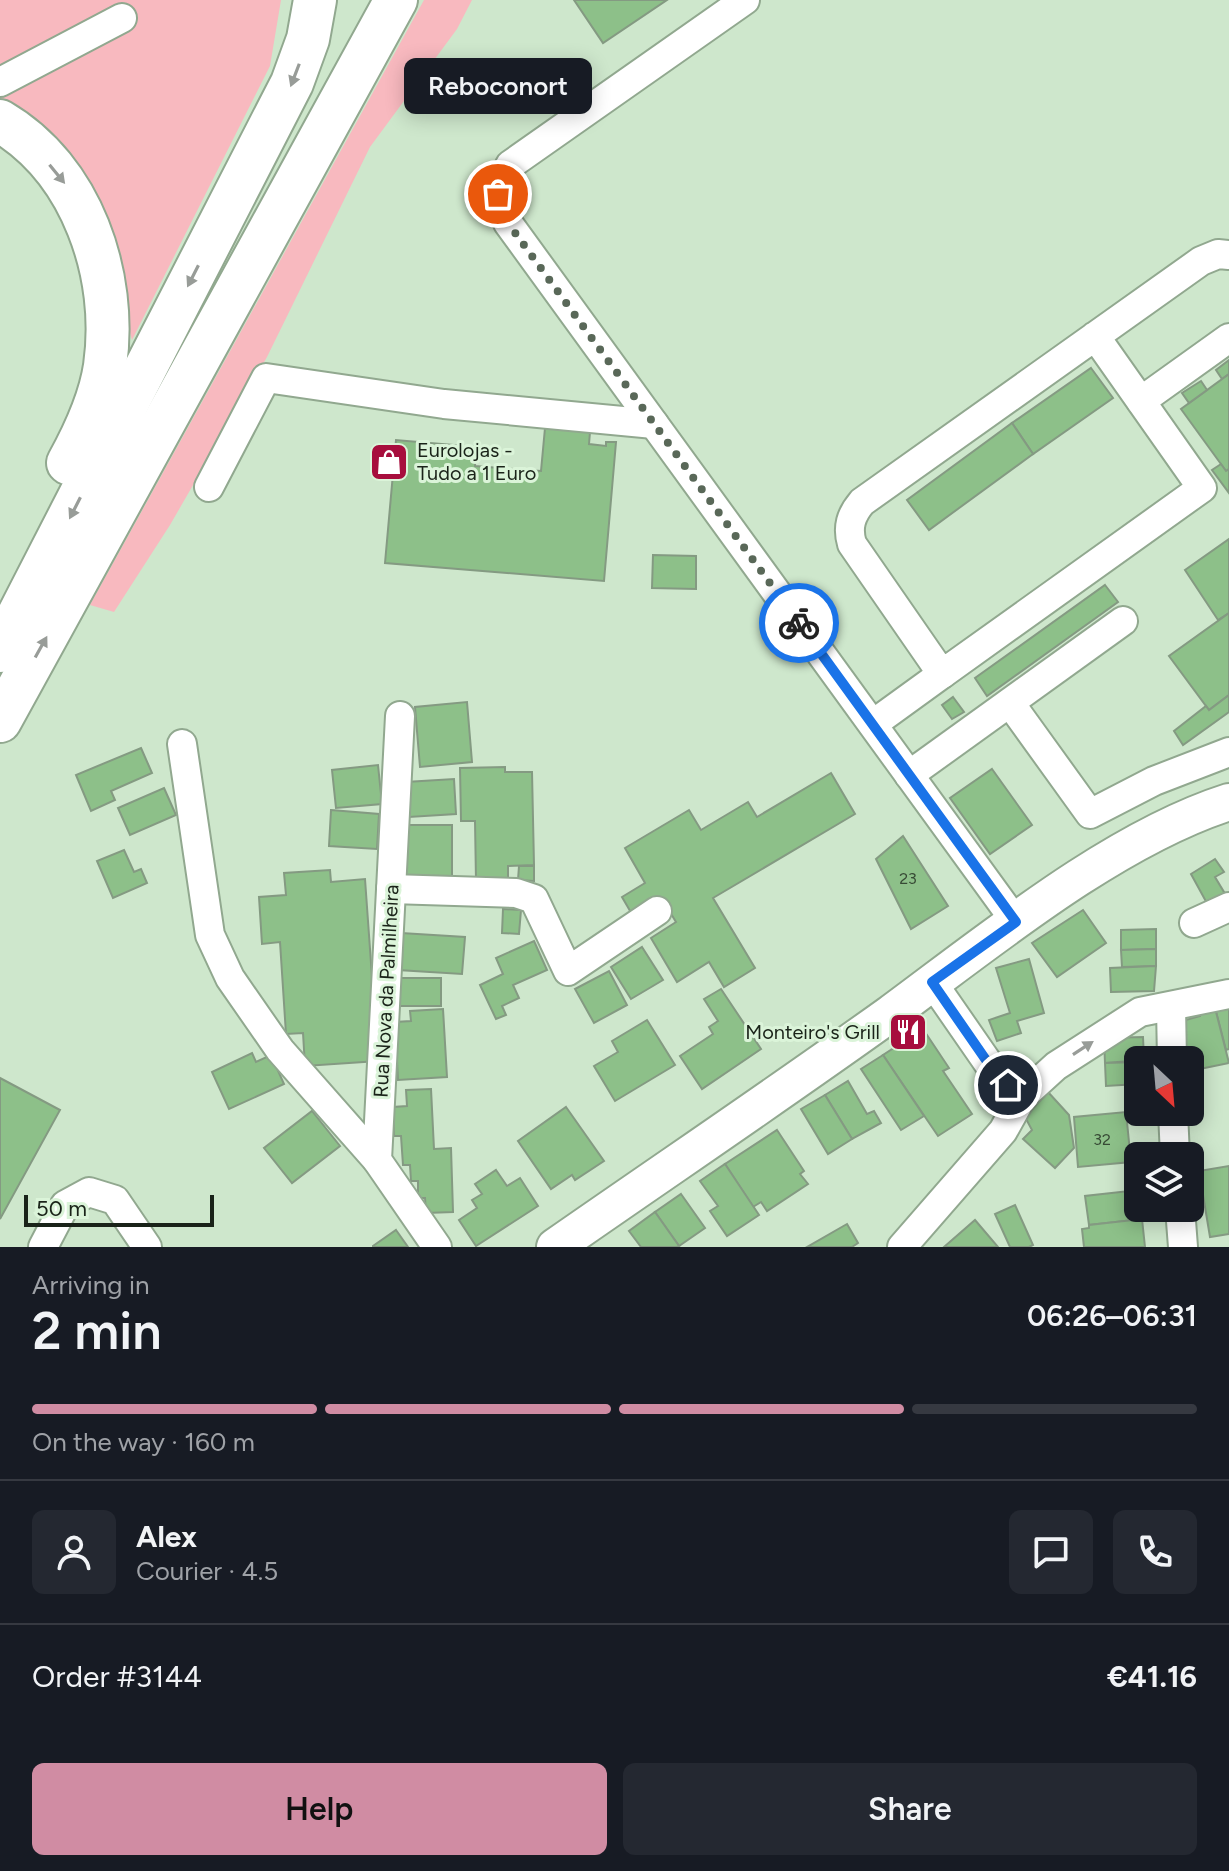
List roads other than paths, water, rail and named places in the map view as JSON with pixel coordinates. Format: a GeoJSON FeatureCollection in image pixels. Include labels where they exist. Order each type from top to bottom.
{"type":"FeatureCollection","features":[{"type":"Feature","properties":{"kind":"highway"},"geometry":{"type":"LineString","coordinates":[[0,651],[292,83],[308,39],[315,0]]}},
{"type":"Feature","properties":{"kind":"highway"},"geometry":{"type":"LineString","coordinates":[[237,293],[229,273],[329,69],[342,0]]}},
{"type":"Feature","properties":{"kind":"highway"},"geometry":{"type":"LineString","coordinates":[[0,721],[396,0]]}},
{"type":"Feature","properties":{"kind":"highway"},"geometry":{"type":"LineString","coordinates":[[0,121],[40,154],[80,203],[101,266],[108,315],[105,368],[86,430],[0,594]]}},
{"type":"Feature","properties":{"kind":"main road"},"geometry":{"type":"LineString","coordinates":[[555,1247],[1016,922],[1129,848],[1197,812],[1229,802]]}},
{"type":"Feature","properties":{"kind":"street"},"geometry":{"type":"LineString","coordinates":[[745,0],[510,165],[498,194],[508,223],[1016,922]]}},
{"type":"Feature","properties":{"kind":"street"},"geometry":{"type":"LineString","coordinates":[[0,82],[122,18]]}},
{"type":"Feature","properties":{"kind":"street"},"geometry":{"type":"LineString","coordinates":[[942,674],[855,550],[849,529],[852,516],[862,502],[1206,257],[1229,255]]}},
{"type":"Feature","properties":{"kind":"street"},"geometry":{"type":"LineString","coordinates":[[873,724],[1202,488],[1095,336]]}},
{"type":"Feature","properties":{"kind":"street"},"geometry":{"type":"LineString","coordinates":[[1141,401],[1229,338]]}},
{"type":"Feature","properties":{"kind":"street"},"geometry":{"type":"LineString","coordinates":[[209,487],[266,378],[444,404],[654,424]]}},
{"type":"Feature","properties":{"kind":"street"},"geometry":{"type":"LineString","coordinates":[[909,775],[1123,621]]}},
{"type":"Feature","properties":{"kind":"street"},"geometry":{"type":"LineString","coordinates":[[1010,703],[1090,814],[1154,781],[1229,752]]}},
{"type":"Feature","properties":{"kind":"street","name":"Rua Nova da Palmilheira"},"geometry":{"type":"LineString","coordinates":[[377,1160],[400,716]]}},
{"type":"Feature","properties":{"kind":"street"},"geometry":{"type":"LineString","coordinates":[[182,744],[210,935],[230,978],[280,1050],[377,1160],[437,1247]]}},
{"type":"Feature","properties":{"kind":"street"},"geometry":{"type":"LineString","coordinates":[[391,889],[516,893],[534,899],[568,971],[657,911]]}},
{"type":"Feature","properties":{"kind":"street"},"geometry":{"type":"LineString","coordinates":[[1194,923],[1229,907]]}},
{"type":"Feature","properties":{"kind":"street"},"geometry":{"type":"LineString","coordinates":[[932,982],[995,1073],[1022,1097]]}},
{"type":"Feature","properties":{"kind":"street"},"geometry":{"type":"LineString","coordinates":[[902,1247],[1003,1131],[1022,1097],[1056,1066],[1140,1012],[1229,994]]}},
{"type":"Feature","properties":{"kind":"street"},"geometry":{"type":"LineString","coordinates":[[1171,1007],[1172,1046]]}},
{"type":"Feature","properties":{"kind":"street"},"geometry":{"type":"LineString","coordinates":[[43,1247],[65,1205],[89,1192],[115,1200],[147,1247]]}},
{"type":"Feature","properties":{"kind":"street"},"geometry":{"type":"LineString","coordinates":[[1181,1222],[1183,1247]]}},
{"type":"Feature","properties":{"kind":"place","name":"Reboconort"},"geometry":{"type":"Point","coordinates":[498,194]}},
{"type":"Feature","properties":{"kind":"place","name":"Eurolojas - Tudo a 1 Euro"},"geometry":{"type":"Point","coordinates":[389,462]}},
{"type":"Feature","properties":{"kind":"place","name":"Monteiro's Grill"},"geometry":{"type":"Point","coordinates":[908,1032]}}]}
